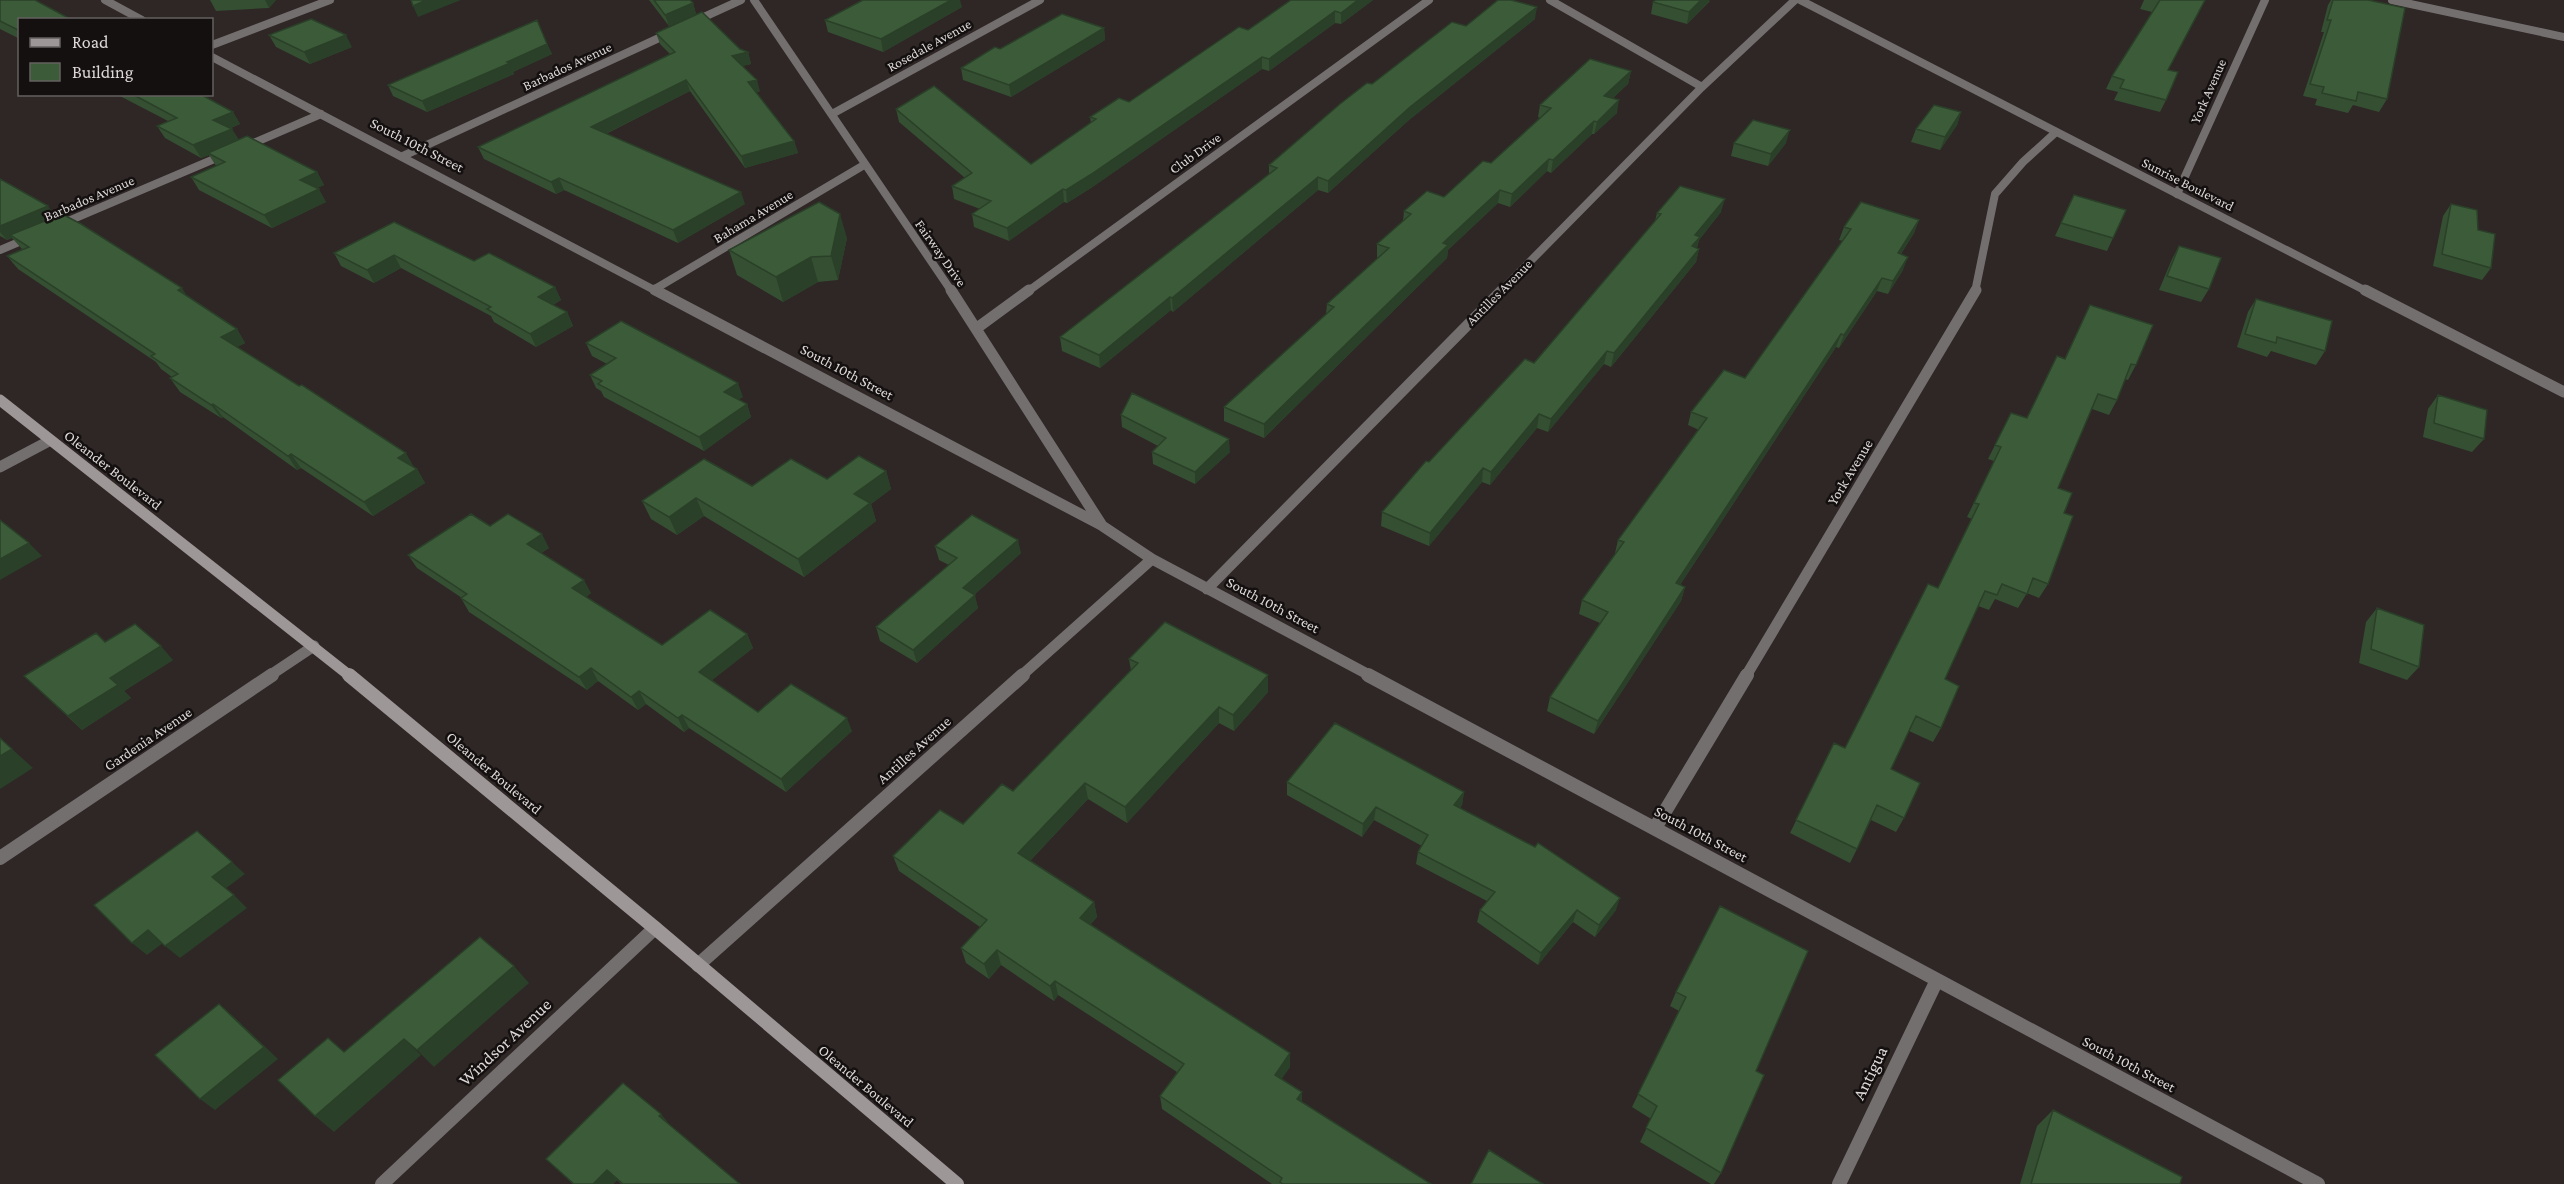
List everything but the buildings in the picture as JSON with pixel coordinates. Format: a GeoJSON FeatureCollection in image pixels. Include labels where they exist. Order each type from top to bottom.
{"type":"FeatureCollection","features":[{"type":"Feature","properties":{"kind":"main road","name":"Oleander Boulevard"},"geometry":{"type":"LineString","coordinates":[[0,400],[49,441],[314,646],[655,928],[957,1184]]}},
{"type":"Feature","properties":{"kind":"street"},"geometry":{"type":"LineString","coordinates":[[105,0],[138,18]]}},
{"type":"Feature","properties":{"kind":"street"},"geometry":{"type":"LineString","coordinates":[[213,45],[330,0]]}},
{"type":"Feature","properties":{"kind":"street"},"geometry":{"type":"LineString","coordinates":[[687,25],[741,0]]}},
{"type":"Feature","properties":{"kind":"street","name":"Fairway Drive"},"geometry":{"type":"LineString","coordinates":[[754,0],[864,165],[977,328],[1101,525]]}},
{"type":"Feature","properties":{"kind":"street","name":"Rosedale Avenue"},"geometry":{"type":"LineString","coordinates":[[832,114],[1040,0]]}},
{"type":"Feature","properties":{"kind":"street","name":"Club Drive"},"geometry":{"type":"LineString","coordinates":[[977,328],[1430,0]]}},
{"type":"Feature","properties":{"kind":"street"},"geometry":{"type":"LineString","coordinates":[[1550,0],[1701,87]]}},
{"type":"Feature","properties":{"kind":"street","name":"Antilles Avenue"},"geometry":{"type":"LineString","coordinates":[[1207,589],[1701,87],[1795,0]]}},
{"type":"Feature","properties":{"kind":"street","name":"Sunrise Boulevard"},"geometry":{"type":"LineString","coordinates":[[1800,0],[2564,392]]}},
{"type":"Feature","properties":{"kind":"street","name":"York Avenue"},"geometry":{"type":"LineString","coordinates":[[2177,194],[2265,0]]}},
{"type":"Feature","properties":{"kind":"street"},"geometry":{"type":"LineString","coordinates":[[2392,0],[2564,37]]}},
{"type":"Feature","properties":{"kind":"street","name":"Barbados Avenue"},"geometry":{"type":"LineString","coordinates":[[403,156],[676,30]]}},
{"type":"Feature","properties":{"kind":"street","name":"South 10th Street"},"geometry":{"type":"LineString","coordinates":[[213,58],[1101,525],[1152,559],[1207,589],[2318,1184]]}},
{"type":"Feature","properties":{"kind":"street","name":"Barbados Avenue"},"geometry":{"type":"LineString","coordinates":[[0,250],[321,114]]}},
{"type":"Feature","properties":{"kind":"street","name":"York Avenue"},"geometry":{"type":"LineString","coordinates":[[1655,828],[1975,293],[1995,194],[2023,162],[2056,132]]}},
{"type":"Feature","properties":{"kind":"street","name":"Bahama Avenue"},"geometry":{"type":"LineString","coordinates":[[655,289],[864,165]]}},
{"type":"Feature","properties":{"kind":"street"},"geometry":{"type":"LineString","coordinates":[[0,466],[49,441]]}},
{"type":"Feature","properties":{"kind":"street","name":"Antilles Avenue"},"geometry":{"type":"LineString","coordinates":[[698,965],[1152,559]]}},
{"type":"Feature","properties":{"kind":"street","name":"Gardenia Avenue"},"geometry":{"type":"LineString","coordinates":[[0,858],[314,646]]}},
{"type":"Feature","properties":{"kind":"street","name":"Windsor Avenue"},"geometry":{"type":"LineString","coordinates":[[382,1184],[655,928]]}},
{"type":"Feature","properties":{"kind":"street","name":"Antigua"},"geometry":{"type":"LineString","coordinates":[[1839,1184],[1937,980]]}}]}
